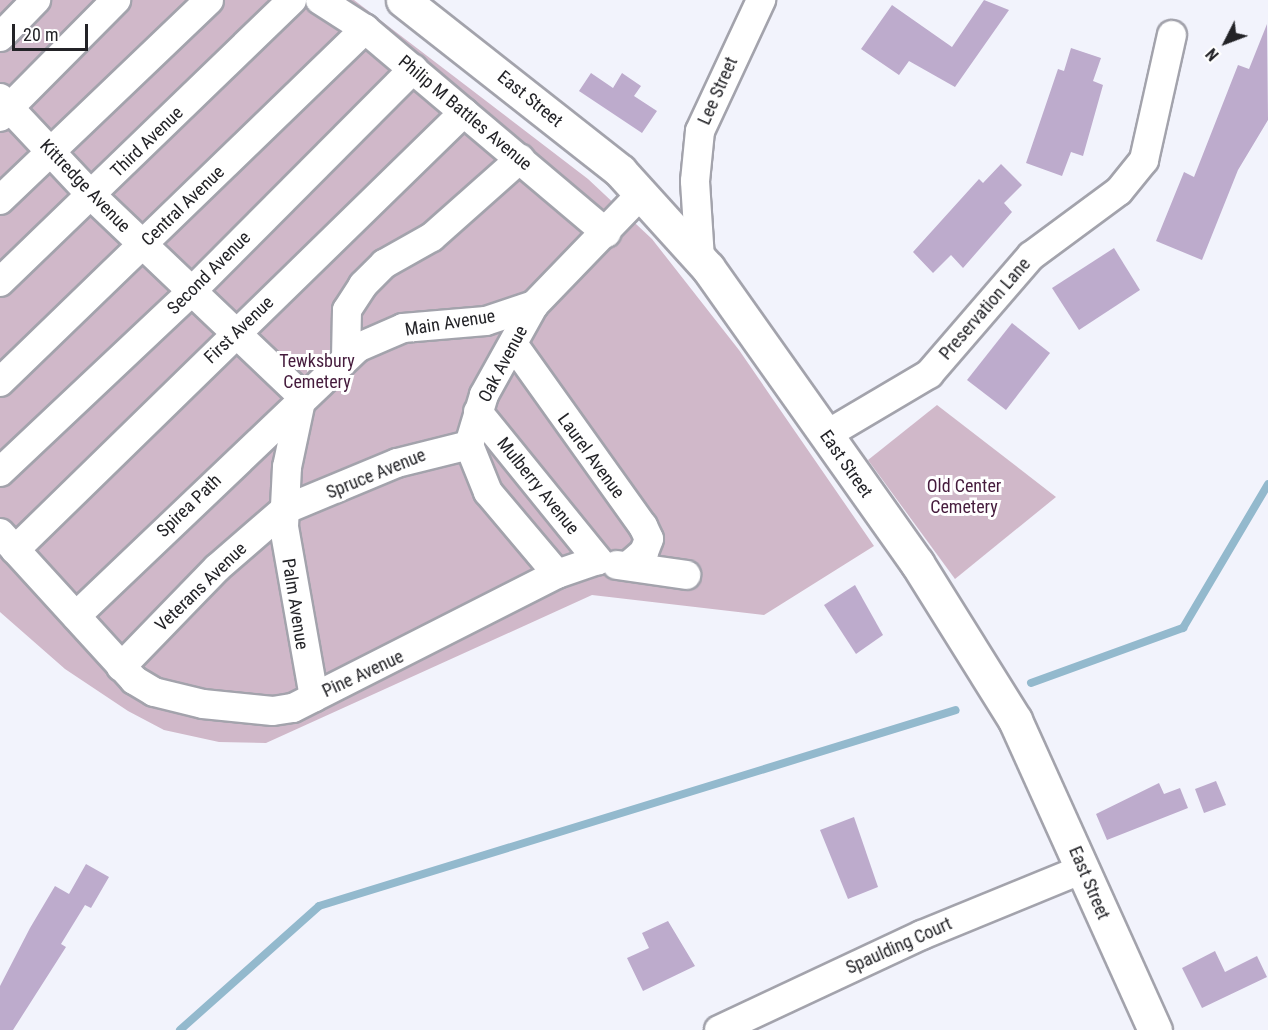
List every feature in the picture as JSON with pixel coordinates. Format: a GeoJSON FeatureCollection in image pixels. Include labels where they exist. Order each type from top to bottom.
{"type":"FeatureCollection","features":[{"type":"Feature","properties":{"kind":"main road","name":"East Street"},"geometry":{"type":"LineString","coordinates":[[403,0],[642,194],[700,259],[826,435],[991,678],[1083,870],[1155,1030]]}},
{"type":"Feature","properties":{"kind":"street"},"geometry":{"type":"LineString","coordinates":[[0,37],[36,0]]}},
{"type":"Feature","properties":{"kind":"street"},"geometry":{"type":"LineString","coordinates":[[3,108],[116,0]]}},
{"type":"Feature","properties":{"kind":"street"},"geometry":{"type":"LineString","coordinates":[[0,200],[209,0]]}},
{"type":"Feature","properties":{"kind":"street","name":"Third Avenue"},"geometry":{"type":"LineString","coordinates":[[0,282],[92,196],[292,0]]}},
{"type":"Feature","properties":{"kind":"street","name":"Philip M Battles Avenue"},"geometry":{"type":"LineString","coordinates":[[320,0],[365,29],[606,233]]}},
{"type":"Feature","properties":{"kind":"street","name":"Lee Street"},"geometry":{"type":"LineString","coordinates":[[700,259],[695,181],[700,131],[761,0]]}},
{"type":"Feature","properties":{"kind":"street","name":"Central Avenue"},"geometry":{"type":"LineString","coordinates":[[0,382],[365,29]]}},
{"type":"Feature","properties":{"kind":"street","name":"Preservation Lane"},"geometry":{"type":"LineString","coordinates":[[826,435],[929,374],[1031,256],[1119,191],[1144,160],[1172,35]]}},
{"type":"Feature","properties":{"kind":"street","name":"Second Avenue"},"geometry":{"type":"LineString","coordinates":[[0,472],[191,292],[413,69]]}},
{"type":"Feature","properties":{"kind":"street","name":"Kittredge Avenue"},"geometry":{"type":"LineString","coordinates":[[3,108],[52,152],[92,196],[302,396]]}},
{"type":"Feature","properties":{"kind":"street","name":"First Avenue"},"geometry":{"type":"LineString","coordinates":[[8,541],[235,334],[464,112]]}},
{"type":"Feature","properties":{"kind":"street"},"geometry":{"type":"LineString","coordinates":[[346,358],[347,310],[363,285],[384,264],[432,237],[520,159]]}},
{"type":"Feature","properties":{"kind":"street","name":"Main Avenue"},"geometry":{"type":"LineString","coordinates":[[302,396],[346,358],[403,328],[486,321],[534,304],[642,194]]}},
{"type":"Feature","properties":{"kind":"street","name":"Oak Avenue"},"geometry":{"type":"LineString","coordinates":[[469,445],[478,412],[534,304]]}},
{"type":"Feature","properties":{"kind":"street","name":"Laurel Avenue"},"geometry":{"type":"LineString","coordinates":[[513,344],[643,526],[649,539],[644,552],[628,566]]}},
{"type":"Feature","properties":{"kind":"street","name":"Palm Avenue"},"geometry":{"type":"LineString","coordinates":[[302,396],[284,510],[287,560],[314,697]]}},
{"type":"Feature","properties":{"kind":"street","name":"Spirea Path"},"geometry":{"type":"LineString","coordinates":[[76,616],[302,396]]}},
{"type":"Feature","properties":{"kind":"street","name":"Mulberry Avenue"},"geometry":{"type":"LineString","coordinates":[[478,412],[598,560]]}},
{"type":"Feature","properties":{"kind":"street"},"geometry":{"type":"LineString","coordinates":[[469,445],[488,492],[557,574]]}},
{"type":"Feature","properties":{"kind":"street","name":"Spruce Avenue"},"geometry":{"type":"LineString","coordinates":[[284,510],[397,463],[469,445]]}},
{"type":"Feature","properties":{"kind":"street","name":"Veterans Avenue"},"geometry":{"type":"LineString","coordinates":[[121,667],[217,568],[284,510]]}},
{"type":"Feature","properties":{"kind":"street","name":"Pine Avenue"},"geometry":{"type":"LineString","coordinates":[[8,541],[121,667],[154,692],[203,704],[273,711],[314,697],[557,574],[598,560]]}},
{"type":"Feature","properties":{"kind":"street"},"geometry":{"type":"LineString","coordinates":[[598,560],[686,575]]}},
{"type":"Feature","properties":{"kind":"street","name":"Spaulding Court"},"geometry":{"type":"LineString","coordinates":[[719,1030],[922,935],[1083,870]]}},
{"type":"Feature","properties":{"kind":"green space","name":"Tewksbury Cemetery"},"geometry":{"type":"Polygon","coordinates":[[[0,0],[354,0],[588,179],[652,239],[739,350],[874,546],[764,615],[592,595],[266,743],[219,742],[164,730],[128,711],[65,669],[0,612],[0,0]]]}},
{"type":"Feature","properties":{"kind":"green space","name":"Old Center Cemetery"},"geometry":{"type":"Polygon","coordinates":[[[937,405],[1056,497],[955,579],[868,460],[937,405]]]}},
{"type":"Feature","properties":{"kind":"building"},"geometry":{"type":"Polygon","coordinates":[[[984,0],[1009,10],[955,87],[909,61],[899,75],[861,49],[892,5],[952,47],[984,0]]]}},
{"type":"Feature","properties":{"kind":"building"},"geometry":{"type":"Polygon","coordinates":[[[1267,24],[1268,120],[1238,170],[1202,260],[1156,241],[1184,172],[1194,177],[1238,65],[1249,69],[1267,24]]]}},
{"type":"Feature","properties":{"kind":"building"},"geometry":{"type":"Polygon","coordinates":[[[1071,48],[1101,58],[1093,81],[1103,85],[1083,156],[1071,152],[1062,176],[1026,163],[1058,69],[1064,71],[1071,48]]]}},
{"type":"Feature","properties":{"kind":"building"},"geometry":{"type":"Polygon","coordinates":[[[591,73],[613,88],[622,73],[641,86],[634,96],[657,111],[642,133],[579,91],[591,73]]]}},
{"type":"Feature","properties":{"kind":"building"},"geometry":{"type":"Polygon","coordinates":[[[1001,164],[1022,185],[1004,203],[1012,212],[963,268],[951,255],[933,273],[913,252],[979,179],[983,183],[1001,164]]]}},
{"type":"Feature","properties":{"kind":"building"},"geometry":{"type":"Polygon","coordinates":[[[1114,248],[1140,290],[1079,330],[1052,288],[1114,248]]]}},
{"type":"Feature","properties":{"kind":"building"},"geometry":{"type":"Polygon","coordinates":[[[1012,323],[1050,353],[1006,410],[967,380],[1012,323]]]}},
{"type":"Feature","properties":{"kind":"building"},"geometry":{"type":"Polygon","coordinates":[[[855,585],[883,635],[856,654],[824,605],[855,585]]]}},
{"type":"Feature","properties":{"kind":"building"},"geometry":{"type":"Polygon","coordinates":[[[1216,781],[1226,805],[1204,813],[1195,789],[1216,781]]]}},
{"type":"Feature","properties":{"kind":"building"},"geometry":{"type":"Polygon","coordinates":[[[1159,783],[1164,794],[1180,788],[1188,808],[1107,840],[1096,814],[1159,783]]]}},
{"type":"Feature","properties":{"kind":"building"},"geometry":{"type":"Polygon","coordinates":[[[854,817],[878,887],[848,899],[820,830],[854,817]]]}},
{"type":"Feature","properties":{"kind":"building"},"geometry":{"type":"Polygon","coordinates":[[[86,864],[109,877],[91,908],[85,905],[61,944],[66,947],[13,1030],[0,1030],[0,986],[30,928],[55,886],[69,894],[86,864]]]}},
{"type":"Feature","properties":{"kind":"building"},"geometry":{"type":"Polygon","coordinates":[[[668,921],[695,966],[643,991],[627,958],[649,948],[642,933],[668,921]]]}},
{"type":"Feature","properties":{"kind":"building"},"geometry":{"type":"Polygon","coordinates":[[[1215,951],[1225,972],[1257,956],[1267,977],[1202,1008],[1182,968],[1215,951]]]}},
{"type":"Feature","properties":{"kind":"waterway"},"geometry":{"type":"LineString","coordinates":[[1031,683],[1183,628],[1268,484]]}},
{"type":"Feature","properties":{"kind":"waterway"},"geometry":{"type":"LineString","coordinates":[[180,1030],[319,906],[956,710]]}}]}
